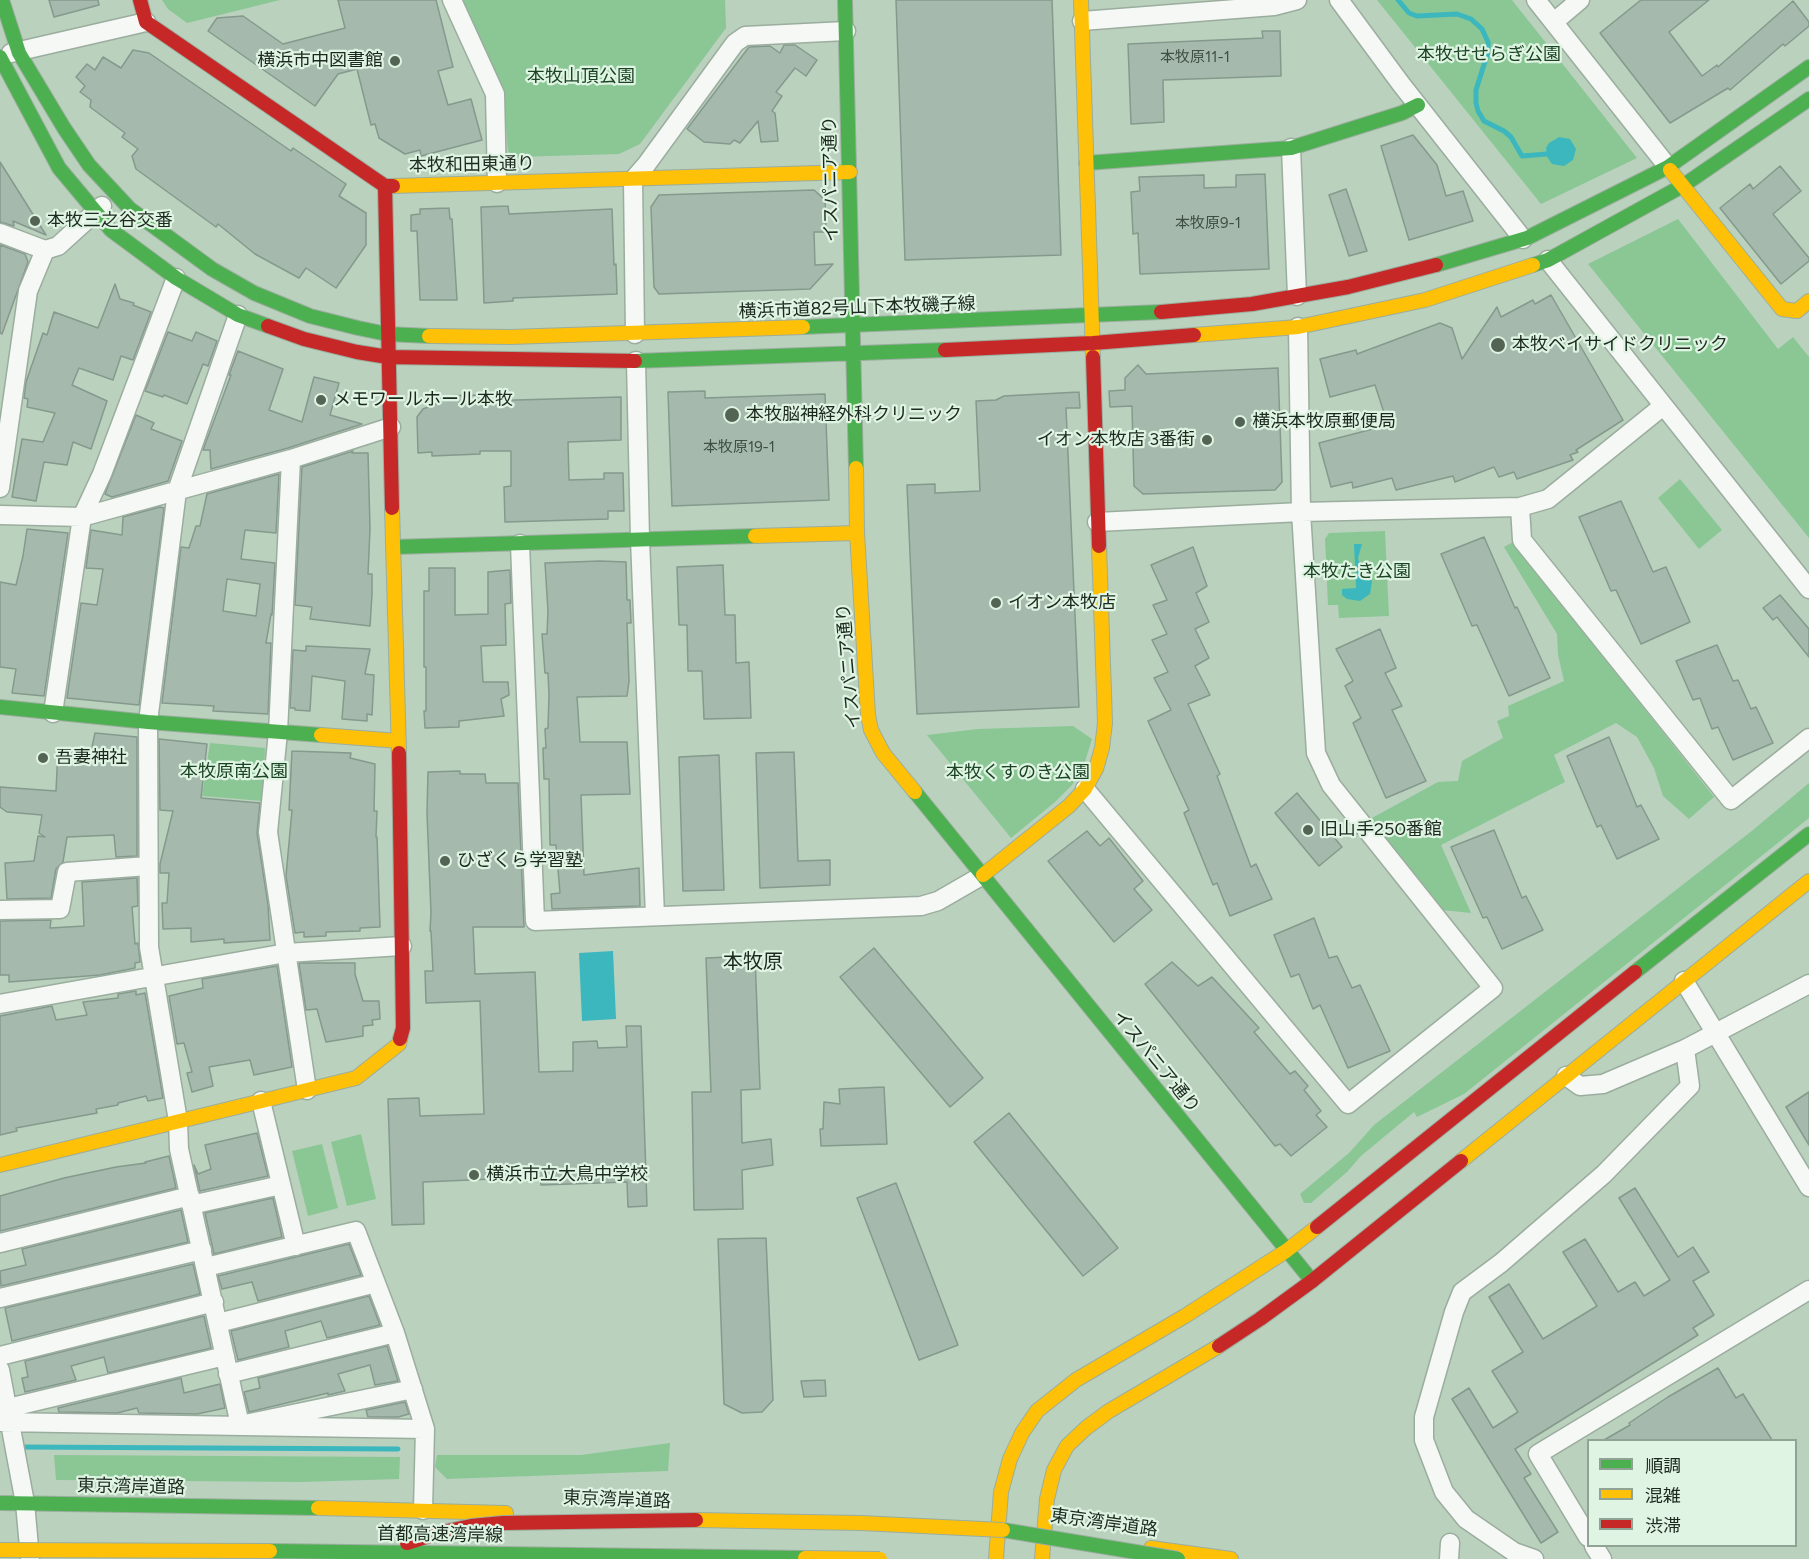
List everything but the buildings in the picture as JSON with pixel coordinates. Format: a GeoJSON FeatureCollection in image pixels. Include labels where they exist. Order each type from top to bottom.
{"type":"FeatureCollection","features":[{"type":"Feature","properties":{"kind":"main road","name":"横浜市道82号山下本牧磯子線"},"geometry":{"type":"LineString","coordinates":[[2,0],[19,53],[64,128],[89,165],[114,194],[170,240],[212,269],[254,293],[310,316],[387,334],[510,337],[635,334],[1092,316],[1196,310],[1297,296],[1406,273],[1523,239],[1668,167],[1809,67]]}},
{"type":"Feature","properties":{"kind":"main road"},"geometry":{"type":"LineString","coordinates":[[141,0],[146,22]]}},
{"type":"Feature","properties":{"kind":"main road","name":"イスパニア通り"},"geometry":{"type":"LineString","coordinates":[[845,0],[857,532],[868,715],[871,730],[883,753],[1312,1281]]}},
{"type":"Feature","properties":{"kind":"main road"},"geometry":{"type":"LineString","coordinates":[[983,875],[1061,813],[1085,789],[1096,769],[1102,748],[1105,723],[1096,522],[1093,343],[1081,0]]}},
{"type":"Feature","properties":{"kind":"main road","name":"本牧和田東通り"},"geometry":{"type":"LineString","coordinates":[[146,22],[385,186],[850,172]]}},
{"type":"Feature","properties":{"kind":"main road"},"geometry":{"type":"LineString","coordinates":[[0,55],[59,168],[111,230],[176,278],[238,315],[304,339],[388,357],[636,361],[852,354],[1093,343],[1298,327],[1425,300],[1548,260],[1684,185],[1809,99]]}},
{"type":"Feature","properties":{"kind":"main road"},"geometry":{"type":"LineString","coordinates":[[1086,163],[1291,148],[1402,113],[1418,105]]}},
{"type":"Feature","properties":{"kind":"main road"},"geometry":{"type":"LineString","coordinates":[[1668,167],[1782,309],[1797,310],[1809,301]]}},
{"type":"Feature","properties":{"kind":"main road"},"geometry":{"type":"LineString","coordinates":[[0,1165],[356,1078],[399,1044],[403,1028],[399,741],[385,186]]}},
{"type":"Feature","properties":{"kind":"main road"},"geometry":{"type":"LineString","coordinates":[[394,547],[857,532]]}},
{"type":"Feature","properties":{"kind":"main road"},"geometry":{"type":"LineString","coordinates":[[0,707],[148,722],[399,741]]}},
{"type":"Feature","properties":{"kind":"main road"},"geometry":{"type":"LineString","coordinates":[[996,1559],[996,1533],[1001,1492],[1010,1460],[1022,1433],[1036,1411],[1076,1380],[1185,1316],[1286,1251],[1687,937],[1809,834]]}},
{"type":"Feature","properties":{"kind":"main road"},"geometry":{"type":"LineString","coordinates":[[1042,1559],[1047,1498],[1054,1470],[1067,1446],[1109,1411],[1206,1354],[1260,1319],[1312,1281],[1684,981],[1705,958],[1809,881]]}},
{"type":"Feature","properties":{"kind":"main road","name":"東京湾岸道路"},"geometry":{"type":"LineString","coordinates":[[0,1503],[423,1510],[1043,1533],[1231,1559]]}},
{"type":"Feature","properties":{"kind":"main road"},"geometry":{"type":"LineString","coordinates":[[368,1559],[438,1533],[471,1526],[537,1521],[717,1520],[861,1523],[1003,1530],[1178,1559]]}},
{"type":"Feature","properties":{"kind":"main road","name":"首都高速湾岸線"},"geometry":{"type":"LineString","coordinates":[[0,1550],[880,1559]]}},
{"type":"Feature","properties":{"kind":"street"},"geometry":{"type":"LineString","coordinates":[[452,0],[495,94],[497,183]]}},
{"type":"Feature","properties":{"kind":"street"},"geometry":{"type":"LineString","coordinates":[[1082,21],[1274,6],[1297,0]]}},
{"type":"Feature","properties":{"kind":"street"},"geometry":{"type":"LineString","coordinates":[[1339,0],[1523,239]]}},
{"type":"Feature","properties":{"kind":"street"},"geometry":{"type":"LineString","coordinates":[[1536,0],[1668,167]]}},
{"type":"Feature","properties":{"kind":"street"},"geometry":{"type":"LineString","coordinates":[[1554,22],[1580,0]]}},
{"type":"Feature","properties":{"kind":"street"},"geometry":{"type":"LineString","coordinates":[[0,55],[19,53],[146,22]]}},
{"type":"Feature","properties":{"kind":"street"},"geometry":{"type":"LineString","coordinates":[[635,334],[633,180],[735,44],[745,36],[846,32]]}},
{"type":"Feature","properties":{"kind":"street"},"geometry":{"type":"LineString","coordinates":[[1291,148],[1297,296]]}},
{"type":"Feature","properties":{"kind":"street"},"geometry":{"type":"LineString","coordinates":[[0,233],[45,250],[58,246],[114,194]]}},
{"type":"Feature","properties":{"kind":"street"},"geometry":{"type":"LineString","coordinates":[[0,488],[28,291],[45,250]]}},
{"type":"Feature","properties":{"kind":"street"},"geometry":{"type":"LineString","coordinates":[[1548,260],[1809,589]]}},
{"type":"Feature","properties":{"kind":"street"},"geometry":{"type":"LineString","coordinates":[[53,713],[82,517],[102,474],[176,278]]}},
{"type":"Feature","properties":{"kind":"street"},"geometry":{"type":"LineString","coordinates":[[238,315],[177,491],[148,722],[148,866],[149,947],[178,1121],[179,1149],[240,1425]]}},
{"type":"Feature","properties":{"kind":"street"},"geometry":{"type":"LineString","coordinates":[[1085,789],[1348,1104],[1492,988],[1331,785],[1316,753],[1301,512],[1298,327]]}},
{"type":"Feature","properties":{"kind":"street"},"geometry":{"type":"LineString","coordinates":[[636,361],[640,539],[655,916]]}},
{"type":"Feature","properties":{"kind":"street"},"geometry":{"type":"LineString","coordinates":[[1096,522],[1301,512],[1520,507],[1548,499],[1663,406]]}},
{"type":"Feature","properties":{"kind":"street"},"geometry":{"type":"LineString","coordinates":[[0,515],[82,517],[291,459],[391,427]]}},
{"type":"Feature","properties":{"kind":"street"},"geometry":{"type":"LineString","coordinates":[[291,459],[278,732],[268,832],[307,1090]]}},
{"type":"Feature","properties":{"kind":"street"},"geometry":{"type":"LineString","coordinates":[[1520,507],[1522,540],[1731,800],[1809,738]]}},
{"type":"Feature","properties":{"kind":"street"},"geometry":{"type":"LineString","coordinates":[[520,544],[535,921],[921,906],[938,901],[983,875]]}},
{"type":"Feature","properties":{"kind":"street"},"geometry":{"type":"LineString","coordinates":[[0,910],[60,909],[68,872],[148,866]]}},
{"type":"Feature","properties":{"kind":"street"},"geometry":{"type":"LineString","coordinates":[[0,1004],[286,953],[402,946]]}},
{"type":"Feature","properties":{"kind":"street"},"geometry":{"type":"LineString","coordinates":[[1684,981],[1809,1187]]}},
{"type":"Feature","properties":{"kind":"street"},"geometry":{"type":"LineString","coordinates":[[1566,1076],[1580,1086],[1603,1084],[1685,1049],[1809,984]]}},
{"type":"Feature","properties":{"kind":"street"},"geometry":{"type":"LineString","coordinates":[[1534,1559],[1514,1552],[1466,1519],[1444,1492],[1424,1440],[1424,1417],[1454,1312],[1462,1292],[1501,1263],[1604,1174],[1690,1086],[1685,1049]]}},
{"type":"Feature","properties":{"kind":"street"},"geometry":{"type":"LineString","coordinates":[[261,1101],[296,1246]]}},
{"type":"Feature","properties":{"kind":"street"},"geometry":{"type":"LineString","coordinates":[[0,1243],[190,1201],[281,1185]]}},
{"type":"Feature","properties":{"kind":"street"},"geometry":{"type":"LineString","coordinates":[[0,1298],[204,1259],[296,1246],[356,1231],[395,1333],[425,1429],[423,1510]]}},
{"type":"Feature","properties":{"kind":"street"},"geometry":{"type":"LineString","coordinates":[[218,1323],[376,1283]]}},
{"type":"Feature","properties":{"kind":"street"},"geometry":{"type":"LineString","coordinates":[[1587,1535],[1538,1454],[1809,1290]]}},
{"type":"Feature","properties":{"kind":"street"},"geometry":{"type":"LineString","coordinates":[[0,1356],[213,1302]]}},
{"type":"Feature","properties":{"kind":"street"},"geometry":{"type":"LineString","coordinates":[[6,1418],[226,1365],[395,1333]]}},
{"type":"Feature","properties":{"kind":"street"},"geometry":{"type":"LineString","coordinates":[[0,1370],[6,1418],[25,1503],[30,1559]]}},
{"type":"Feature","properties":{"kind":"street"},"geometry":{"type":"LineString","coordinates":[[240,1425],[413,1389]]}},
{"type":"Feature","properties":{"kind":"street"},"geometry":{"type":"LineString","coordinates":[[6,1418],[425,1429]]}},
{"type":"Feature","properties":{"kind":"green space"},"geometry":{"type":"Polygon","coordinates":[[[162,0],[280,0],[187,23],[168,9],[162,0]]]}},
{"type":"Feature","properties":{"kind":"green space","name":"本牧山頂公園"},"geometry":{"type":"Polygon","coordinates":[[[462,0],[725,0],[726,28],[640,144],[619,154],[515,157],[508,151],[503,88],[462,0]]]}},
{"type":"Feature","properties":{"kind":"green space","name":"本牧せせらぎ公園"},"geometry":{"type":"Polygon","coordinates":[[[1377,0],[1512,0],[1637,158],[1541,204],[1377,0]]]}},
{"type":"Feature","properties":{"kind":"green space"},"geometry":{"type":"Polygon","coordinates":[[[1678,219],[1778,349],[1793,337],[1809,357],[1809,538],[1588,264],[1678,219]]]}},
{"type":"Feature","properties":{"kind":"green space"},"geometry":{"type":"Polygon","coordinates":[[[1680,479],[1722,530],[1699,549],[1658,498],[1680,479]]]}},
{"type":"Feature","properties":{"kind":"green space","name":"本牧たき公園"},"geometry":{"type":"Polygon","coordinates":[[[1385,531],[1389,616],[1339,618],[1338,605],[1328,605],[1325,539],[1329,533],[1385,531]]]}},
{"type":"Feature","properties":{"kind":"green space"},"geometry":{"type":"Polygon","coordinates":[[[1513,542],[1714,797],[1689,819],[1663,796],[1654,768],[1637,737],[1616,723],[1554,755],[1565,782],[1441,845],[1471,913],[1442,910],[1370,819],[1438,782],[1458,781],[1462,761],[1503,738],[1497,721],[1509,716],[1508,706],[1564,681],[1558,655],[1557,634],[1504,547],[1513,542]]]}},
{"type":"Feature","properties":{"kind":"green space","name":"本牧くすのき公園"},"geometry":{"type":"Polygon","coordinates":[[[1073,726],[1092,739],[1084,765],[1072,785],[1055,802],[1011,838],[927,735],[978,729],[1073,726]]]}},
{"type":"Feature","properties":{"kind":"green space","name":"本牧原南公園"},"geometry":{"type":"Polygon","coordinates":[[[210,743],[265,748],[263,801],[202,796],[210,743]]]}},
{"type":"Feature","properties":{"kind":"green space"},"geometry":{"type":"Polygon","coordinates":[[[1809,783],[1809,818],[1464,1094],[1417,1117],[1414,1112],[1361,1156],[1347,1172],[1311,1203],[1304,1203],[1300,1194],[1349,1153],[1374,1125],[1753,830],[1809,783]]]}},
{"type":"Feature","properties":{"kind":"green space"},"geometry":{"type":"Polygon","coordinates":[[[361,1134],[376,1199],[347,1206],[331,1142],[361,1134]]]}},
{"type":"Feature","properties":{"kind":"green space"},"geometry":{"type":"Polygon","coordinates":[[[322,1144],[338,1208],[308,1216],[292,1151],[322,1144]]]}},
{"type":"Feature","properties":{"kind":"green space"},"geometry":{"type":"Polygon","coordinates":[[[670,1443],[668,1471],[447,1479],[435,1467],[437,1455],[581,1455],[670,1443]]]}},
{"type":"Feature","properties":{"kind":"green space"},"geometry":{"type":"Polygon","coordinates":[[[54,1455],[400,1457],[399,1479],[301,1482],[56,1480],[54,1455]]]}},
{"type":"Feature","properties":{"kind":"water"},"geometry":{"type":"Polygon","coordinates":[[[1559,137],[1570,139],[1576,149],[1573,160],[1564,166],[1552,164],[1547,157],[1546,148],[1549,143],[1559,137]]]}},
{"type":"Feature","properties":{"kind":"water"},"geometry":{"type":"Polygon","coordinates":[[[1354,544],[1362,544],[1358,558],[1360,566],[1372,581],[1370,594],[1360,601],[1347,599],[1342,595],[1342,589],[1356,588],[1354,544]]]}},
{"type":"Feature","properties":{"kind":"water"},"geometry":{"type":"Polygon","coordinates":[[[613,951],[616,1019],[582,1021],[579,953],[613,951]]]}},
{"type":"Feature","properties":{"kind":"waterway"},"geometry":{"type":"LineString","coordinates":[[1398,0],[1409,13],[1417,16],[1457,14],[1471,19],[1482,29],[1488,42],[1488,52],[1476,90],[1478,111],[1484,121],[1511,137],[1522,156],[1547,154]]}},
{"type":"Feature","properties":{"kind":"waterway"},"geometry":{"type":"LineString","coordinates":[[19,1447],[398,1449]]}},
{"type":"Feature","properties":{"kind":"traffic: fast"},"geometry":{"type":"LineString","coordinates":[[2,0],[19,53],[64,128],[89,165],[130,209],[212,269],[254,293],[310,316],[358,328],[387,334],[429,336]]}},
{"type":"Feature","properties":{"kind":"traffic: fast"},"geometry":{"type":"LineString","coordinates":[[845,0],[856,468]]}},
{"type":"Feature","properties":{"kind":"traffic: fast"},"geometry":{"type":"LineString","coordinates":[[0,57],[59,168],[111,230],[176,278],[238,315],[268,326]]}},
{"type":"Feature","properties":{"kind":"traffic: fast"},"geometry":{"type":"LineString","coordinates":[[1436,265],[1527,238],[1668,167],[1809,67]]}},
{"type":"Feature","properties":{"kind":"traffic: fast"},"geometry":{"type":"LineString","coordinates":[[1533,265],[1548,260],[1684,185],[1809,99]]}},
{"type":"Feature","properties":{"kind":"traffic: fast"},"geometry":{"type":"LineString","coordinates":[[1086,163],[1291,148],[1402,113],[1418,105]]}},
{"type":"Feature","properties":{"kind":"traffic: fast"},"geometry":{"type":"LineString","coordinates":[[803,327],[1161,312]]}},
{"type":"Feature","properties":{"kind":"traffic: fast"},"geometry":{"type":"LineString","coordinates":[[635,361],[945,350]]}},
{"type":"Feature","properties":{"kind":"traffic: fast"},"geometry":{"type":"LineString","coordinates":[[394,547],[755,536]]}},
{"type":"Feature","properties":{"kind":"traffic: fast"},"geometry":{"type":"LineString","coordinates":[[0,707],[148,722],[321,735]]}},
{"type":"Feature","properties":{"kind":"traffic: fast"},"geometry":{"type":"LineString","coordinates":[[915,792],[1312,1281]]}},
{"type":"Feature","properties":{"kind":"traffic: fast"},"geometry":{"type":"LineString","coordinates":[[1635,972],[1809,834]]}},
{"type":"Feature","properties":{"kind":"traffic: fast"},"geometry":{"type":"LineString","coordinates":[[0,1503],[318,1508]]}},
{"type":"Feature","properties":{"kind":"traffic: fast"},"geometry":{"type":"LineString","coordinates":[[1003,1530],[1178,1559]]}},
{"type":"Feature","properties":{"kind":"traffic: fast"},"geometry":{"type":"LineString","coordinates":[[270,1551],[805,1558]]}},
{"type":"Feature","properties":{"kind":"traffic: slow"},"geometry":{"type":"LineString","coordinates":[[1081,0],[1093,357]]}},
{"type":"Feature","properties":{"kind":"traffic: slow"},"geometry":{"type":"LineString","coordinates":[[1670,170],[1782,309],[1797,311],[1809,301]]}},
{"type":"Feature","properties":{"kind":"traffic: slow"},"geometry":{"type":"LineString","coordinates":[[393,186],[850,172]]}},
{"type":"Feature","properties":{"kind":"traffic: slow"},"geometry":{"type":"LineString","coordinates":[[1194,335],[1298,327],[1425,300],[1533,265]]}},
{"type":"Feature","properties":{"kind":"traffic: slow"},"geometry":{"type":"LineString","coordinates":[[429,336],[510,337],[803,327]]}},
{"type":"Feature","properties":{"kind":"traffic: slow"},"geometry":{"type":"LineString","coordinates":[[856,468],[857,533],[868,715],[871,730],[883,753],[915,792]]}},
{"type":"Feature","properties":{"kind":"traffic: slow"},"geometry":{"type":"LineString","coordinates":[[392,508],[399,753]]}},
{"type":"Feature","properties":{"kind":"traffic: slow"},"geometry":{"type":"LineString","coordinates":[[755,536],[857,533]]}},
{"type":"Feature","properties":{"kind":"traffic: slow"},"geometry":{"type":"LineString","coordinates":[[983,875],[1069,806],[1085,789],[1096,769],[1102,748],[1105,723],[1099,546]]}},
{"type":"Feature","properties":{"kind":"traffic: slow"},"geometry":{"type":"LineString","coordinates":[[321,735],[399,741]]}},
{"type":"Feature","properties":{"kind":"traffic: slow"},"geometry":{"type":"LineString","coordinates":[[1461,1161],[1809,881]]}},
{"type":"Feature","properties":{"kind":"traffic: slow"},"geometry":{"type":"LineString","coordinates":[[0,1165],[356,1078],[399,1044],[400,1039]]}},
{"type":"Feature","properties":{"kind":"traffic: slow"},"geometry":{"type":"LineString","coordinates":[[996,1559],[1001,1492],[1010,1459],[1022,1433],[1037,1411],[1076,1380],[1185,1316],[1286,1251],[1317,1227]]}},
{"type":"Feature","properties":{"kind":"traffic: slow"},"geometry":{"type":"LineString","coordinates":[[1042,1559],[1047,1499],[1054,1470],[1067,1446],[1109,1411],[1219,1346]]}},
{"type":"Feature","properties":{"kind":"traffic: slow"},"geometry":{"type":"LineString","coordinates":[[318,1508],[506,1513]]}},
{"type":"Feature","properties":{"kind":"traffic: slow"},"geometry":{"type":"LineString","coordinates":[[696,1520],[861,1523],[1003,1530]]}},
{"type":"Feature","properties":{"kind":"traffic: slow"},"geometry":{"type":"LineString","coordinates":[[1151,1548],[1231,1559]]}},
{"type":"Feature","properties":{"kind":"traffic: slow"},"geometry":{"type":"LineString","coordinates":[[0,1550],[270,1551]]}},
{"type":"Feature","properties":{"kind":"traffic: slow"},"geometry":{"type":"LineString","coordinates":[[805,1558],[880,1559]]}},
{"type":"Feature","properties":{"kind":"traffic: jam"},"geometry":{"type":"LineString","coordinates":[[140,0],[146,22],[385,186],[393,186]]}},
{"type":"Feature","properties":{"kind":"traffic: jam"},"geometry":{"type":"LineString","coordinates":[[385,186],[392,508]]}},
{"type":"Feature","properties":{"kind":"traffic: jam"},"geometry":{"type":"LineString","coordinates":[[1161,312],[1252,304],[1348,287],[1436,265]]}},
{"type":"Feature","properties":{"kind":"traffic: jam"},"geometry":{"type":"LineString","coordinates":[[268,326],[304,339],[388,357],[635,361]]}},
{"type":"Feature","properties":{"kind":"traffic: jam"},"geometry":{"type":"LineString","coordinates":[[945,350],[1093,343],[1194,335]]}},
{"type":"Feature","properties":{"kind":"traffic: jam"},"geometry":{"type":"LineString","coordinates":[[1093,357],[1099,546]]}},
{"type":"Feature","properties":{"kind":"traffic: jam"},"geometry":{"type":"LineString","coordinates":[[399,753],[403,1028],[400,1039]]}},
{"type":"Feature","properties":{"kind":"traffic: jam"},"geometry":{"type":"LineString","coordinates":[[1317,1227],[1635,972]]}},
{"type":"Feature","properties":{"kind":"traffic: jam"},"geometry":{"type":"LineString","coordinates":[[1219,1346],[1312,1281],[1461,1161]]}},
{"type":"Feature","properties":{"kind":"traffic: jam"},"geometry":{"type":"LineString","coordinates":[[407,1543],[471,1526],[503,1523],[696,1520]]}},
{"type":"Feature","properties":{"kind":"place","name":"横浜市中図書館"},"geometry":{"type":"Point","coordinates":[395,61]}},
{"type":"Feature","properties":{"kind":"place","name":"本牧三之谷交番"},"geometry":{"type":"Point","coordinates":[35,221]}},
{"type":"Feature","properties":{"kind":"place","name":"本牧ベイサイドクリニック"},"geometry":{"type":"Point","coordinates":[1498,345]}},
{"type":"Feature","properties":{"kind":"place","name":"メモワールホール本牧"},"geometry":{"type":"Point","coordinates":[321,400]}},
{"type":"Feature","properties":{"kind":"place","name":"本牧脳神経外科クリニック"},"geometry":{"type":"Point","coordinates":[732,415]}},
{"type":"Feature","properties":{"kind":"place","name":"横浜本牧原郵便局"},"geometry":{"type":"Point","coordinates":[1240,422]}},
{"type":"Feature","properties":{"kind":"place","name":"イオン本牧店 3番街"},"geometry":{"type":"Point","coordinates":[1207,440]}},
{"type":"Feature","properties":{"kind":"place","name":"イオン本牧店"},"geometry":{"type":"Point","coordinates":[996,603]}},
{"type":"Feature","properties":{"kind":"place","name":"吾妻神社"},"geometry":{"type":"Point","coordinates":[43,758]}},
{"type":"Feature","properties":{"kind":"place","name":"旧山手250番館"},"geometry":{"type":"Point","coordinates":[1308,830]}},
{"type":"Feature","properties":{"kind":"place","name":"ひざくら学習塾"},"geometry":{"type":"Point","coordinates":[445,861]}},
{"type":"Feature","properties":{"kind":"place","name":"横浜市立大鳥中学校"},"geometry":{"type":"Point","coordinates":[474,1175]}},
{"type":"Feature","properties":{"kind":"district","name":"本牧原"},"geometry":{"type":"Point","coordinates":[753,962]}}]}
